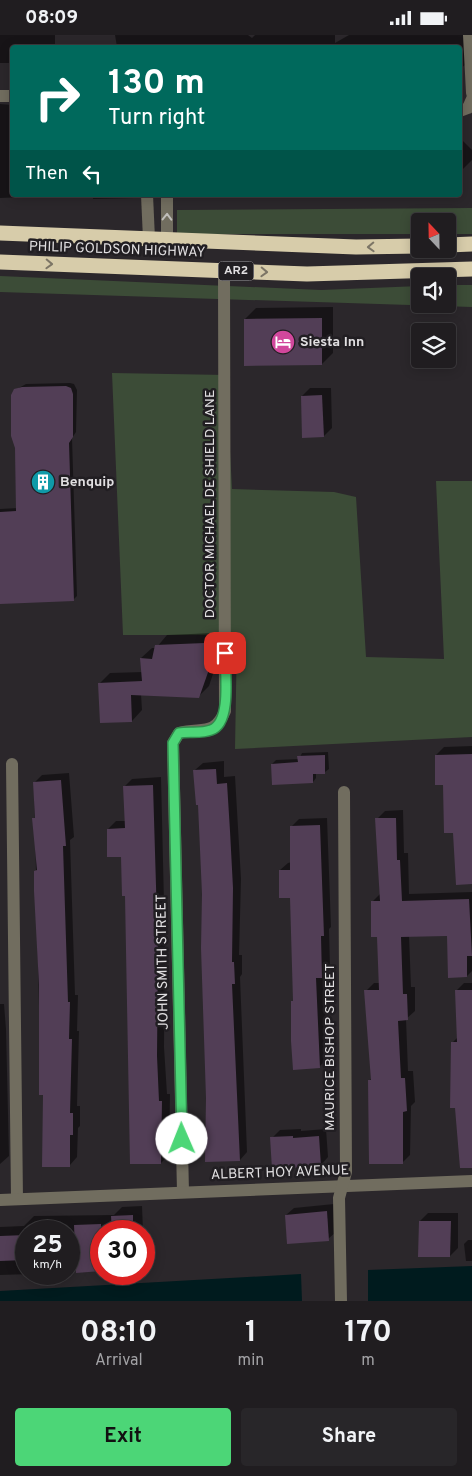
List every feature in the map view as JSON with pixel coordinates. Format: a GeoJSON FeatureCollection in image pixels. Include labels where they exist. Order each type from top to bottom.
{"type":"FeatureCollection","features":[{"type":"Feature","properties":{"kind":"highway","name":"PHILIP GOLDSON HIGHWAY"},"geometry":{"type":"LineString","coordinates":[[0,233],[356,247],[411,246]]}},
{"type":"Feature","properties":{"kind":"highway"},"geometry":{"type":"LineString","coordinates":[[456,245],[472,244]]}},
{"type":"Feature","properties":{"kind":"highway","name":"PHILIP GOLDSON HIGHWAY"},"geometry":{"type":"LineString","coordinates":[[0,262],[307,274],[472,269]]}},
{"type":"Feature","properties":{"kind":"street"},"geometry":{"type":"LineString","coordinates":[[469,35],[472,93]]}},
{"type":"Feature","properties":{"kind":"street"},"geometry":{"type":"LineString","coordinates":[[462,110],[468,108],[472,99]]}},
{"type":"Feature","properties":{"kind":"street"},"geometry":{"type":"LineString","coordinates":[[147,197],[149,239]]}},
{"type":"Feature","properties":{"kind":"street"},"geometry":{"type":"LineString","coordinates":[[167,197],[167,239]]}},
{"type":"Feature","properties":{"kind":"street","name":"DOCTOR MICHAEL DE SHIELD LANE"},"geometry":{"type":"LineString","coordinates":[[179,733],[211,730],[221,722],[225,711],[224,271]]}},
{"type":"Feature","properties":{"kind":"street","name":"JOHN SMITH STREET"},"geometry":{"type":"LineString","coordinates":[[179,733],[173,743],[183,1191]]}},
{"type":"Feature","properties":{"kind":"street"},"geometry":{"type":"LineString","coordinates":[[12,764],[17,1199]]}},
{"type":"Feature","properties":{"kind":"street","name":"MAURICE BISHOP STREET"},"geometry":{"type":"LineString","coordinates":[[340,1301],[339,1198],[346,1172],[344,792]]}},
{"type":"Feature","properties":{"kind":"street","name":"ALBERT HOY AVENUE"},"geometry":{"type":"LineString","coordinates":[[0,1200],[183,1191],[472,1181]]}},
{"type":"Feature","properties":{"kind":"green space"},"geometry":{"type":"Polygon","coordinates":[[[472,208],[472,234],[456,234],[456,213],[411,213],[411,234],[177,234],[177,210],[472,208]]]}},
{"type":"Feature","properties":{"kind":"green space"},"geometry":{"type":"Polygon","coordinates":[[[0,276],[321,290],[411,286],[411,305],[0,292],[0,276]]]}},
{"type":"Feature","properties":{"kind":"green space"},"geometry":{"type":"Polygon","coordinates":[[[456,285],[472,285],[472,307],[456,306],[456,285]]]}},
{"type":"Feature","properties":{"kind":"green space"},"geometry":{"type":"Polygon","coordinates":[[[112,373],[226,375],[232,489],[334,492],[356,497],[366,657],[444,659],[436,481],[472,481],[472,737],[235,749],[237,635],[123,635],[112,373]]]}},
{"type":"Feature","properties":{"kind":"water"},"geometry":{"type":"Polygon","coordinates":[[[472,1266],[472,1301],[368,1301],[368,1270],[472,1266]]]}},
{"type":"Feature","properties":{"kind":"water"},"geometry":{"type":"Polygon","coordinates":[[[301,1274],[302,1301],[0,1301],[0,1291],[106,1285],[155,1285],[155,1282],[301,1274]]]}},
{"type":"Feature","properties":{"kind":"building","name":"Siesta Inn"},"geometry":{"type":"Polygon","coordinates":[[[322,318],[322,365],[244,366],[244,319],[322,318]]]}},
{"type":"Feature","properties":{"kind":"building","name":"Benquip"},"geometry":{"type":"Polygon","coordinates":[[[66,386],[71,388],[73,394],[73,437],[69,443],[74,601],[0,604],[0,512],[16,511],[15,448],[11,436],[11,395],[14,389],[22,387],[66,386]]]}},
{"type":"Feature","properties":{"kind":"building"},"geometry":{"type":"Polygon","coordinates":[[[322,395],[324,437],[302,438],[301,396],[322,395]]]}},
{"type":"Feature","properties":{"kind":"building"},"geometry":{"type":"Polygon","coordinates":[[[205,643],[212,661],[199,698],[131,695],[132,722],[100,723],[98,683],[142,681],[140,658],[152,659],[155,645],[205,643]]]}},
{"type":"Feature","properties":{"kind":"building"},"geometry":{"type":"Polygon","coordinates":[[[472,754],[472,884],[456,885],[453,833],[444,833],[443,785],[435,785],[435,755],[472,754]]]}},
{"type":"Feature","properties":{"kind":"building"},"geometry":{"type":"Polygon","coordinates":[[[325,755],[325,774],[313,774],[313,783],[272,785],[271,764],[298,762],[297,756],[325,755]]]}},
{"type":"Feature","properties":{"kind":"building"},"geometry":{"type":"Polygon","coordinates":[[[216,769],[217,784],[227,783],[230,831],[233,888],[232,962],[234,962],[235,984],[232,984],[240,1161],[205,1162],[206,1098],[201,948],[202,894],[198,805],[196,805],[193,770],[216,769]]]}},
{"type":"Feature","properties":{"kind":"building"},"geometry":{"type":"Polygon","coordinates":[[[61,780],[66,846],[63,846],[68,1002],[70,1002],[69,1039],[72,1039],[70,1113],[73,1113],[73,1135],[70,1135],[70,1167],[42,1167],[43,1095],[39,1095],[39,985],[34,891],[34,871],[37,870],[32,818],[35,818],[33,782],[61,780]]]}},
{"type":"Feature","properties":{"kind":"building"},"geometry":{"type":"Polygon","coordinates":[[[153,785],[158,953],[157,1056],[159,1101],[162,1101],[161,1164],[130,1164],[125,896],[122,896],[121,857],[107,857],[107,829],[125,828],[123,786],[153,785]]]}},
{"type":"Feature","properties":{"kind":"building"},"geometry":{"type":"Polygon","coordinates":[[[375,818],[396,818],[397,860],[400,860],[402,901],[469,899],[472,956],[467,956],[467,977],[448,978],[447,936],[401,937],[403,994],[407,994],[408,1020],[398,1021],[401,1078],[405,1078],[407,1111],[403,1112],[403,1164],[369,1164],[368,1080],[371,1080],[364,990],[379,990],[377,937],[371,937],[371,901],[380,901],[375,818]]]}},
{"type":"Feature","properties":{"kind":"building"},"geometry":{"type":"Polygon","coordinates":[[[320,825],[324,936],[321,936],[322,978],[316,978],[320,1068],[293,1070],[290,898],[279,898],[279,870],[290,870],[290,826],[320,825]]]}},
{"type":"Feature","properties":{"kind":"building"},"geometry":{"type":"Polygon","coordinates":[[[455,990],[472,990],[472,1168],[460,1168],[455,1108],[450,1108],[451,1042],[457,1042],[455,990]]]}},
{"type":"Feature","properties":{"kind":"building"},"geometry":{"type":"Polygon","coordinates":[[[293,1136],[293,1138],[319,1136],[321,1166],[272,1169],[270,1137],[293,1136]]]}},
{"type":"Feature","properties":{"kind":"building"},"geometry":{"type":"Polygon","coordinates":[[[327,1211],[329,1241],[287,1244],[285,1215],[327,1211]]]}},
{"type":"Feature","properties":{"kind":"building"},"geometry":{"type":"Polygon","coordinates":[[[133,1215],[133,1220],[111,1220],[111,1216],[133,1215]]]}},
{"type":"Feature","properties":{"kind":"building"},"geometry":{"type":"Polygon","coordinates":[[[419,1221],[451,1221],[450,1257],[418,1257],[419,1221]]]}},
{"type":"Feature","properties":{"kind":"building"},"geometry":{"type":"Polygon","coordinates":[[[90,1224],[90,1272],[80,1273],[80,1225],[90,1224]]]}},
{"type":"Feature","properties":{"kind":"building"},"geometry":{"type":"Polygon","coordinates":[[[15,1235],[15,1260],[0,1261],[0,1236],[15,1235]]]}},
{"type":"Feature","properties":{"kind":"place","name":"Siesta Inn"},"geometry":{"type":"Point","coordinates":[283,342]}},
{"type":"Feature","properties":{"kind":"place","name":"Benquip"},"geometry":{"type":"Point","coordinates":[43,482]}},
{"type":"Feature","properties":{"kind":"route"},"geometry":{"type":"LineString","coordinates":[[182,1139],[173,743],[179,733],[211,730],[221,722],[225,711],[225,653]]}}]}
